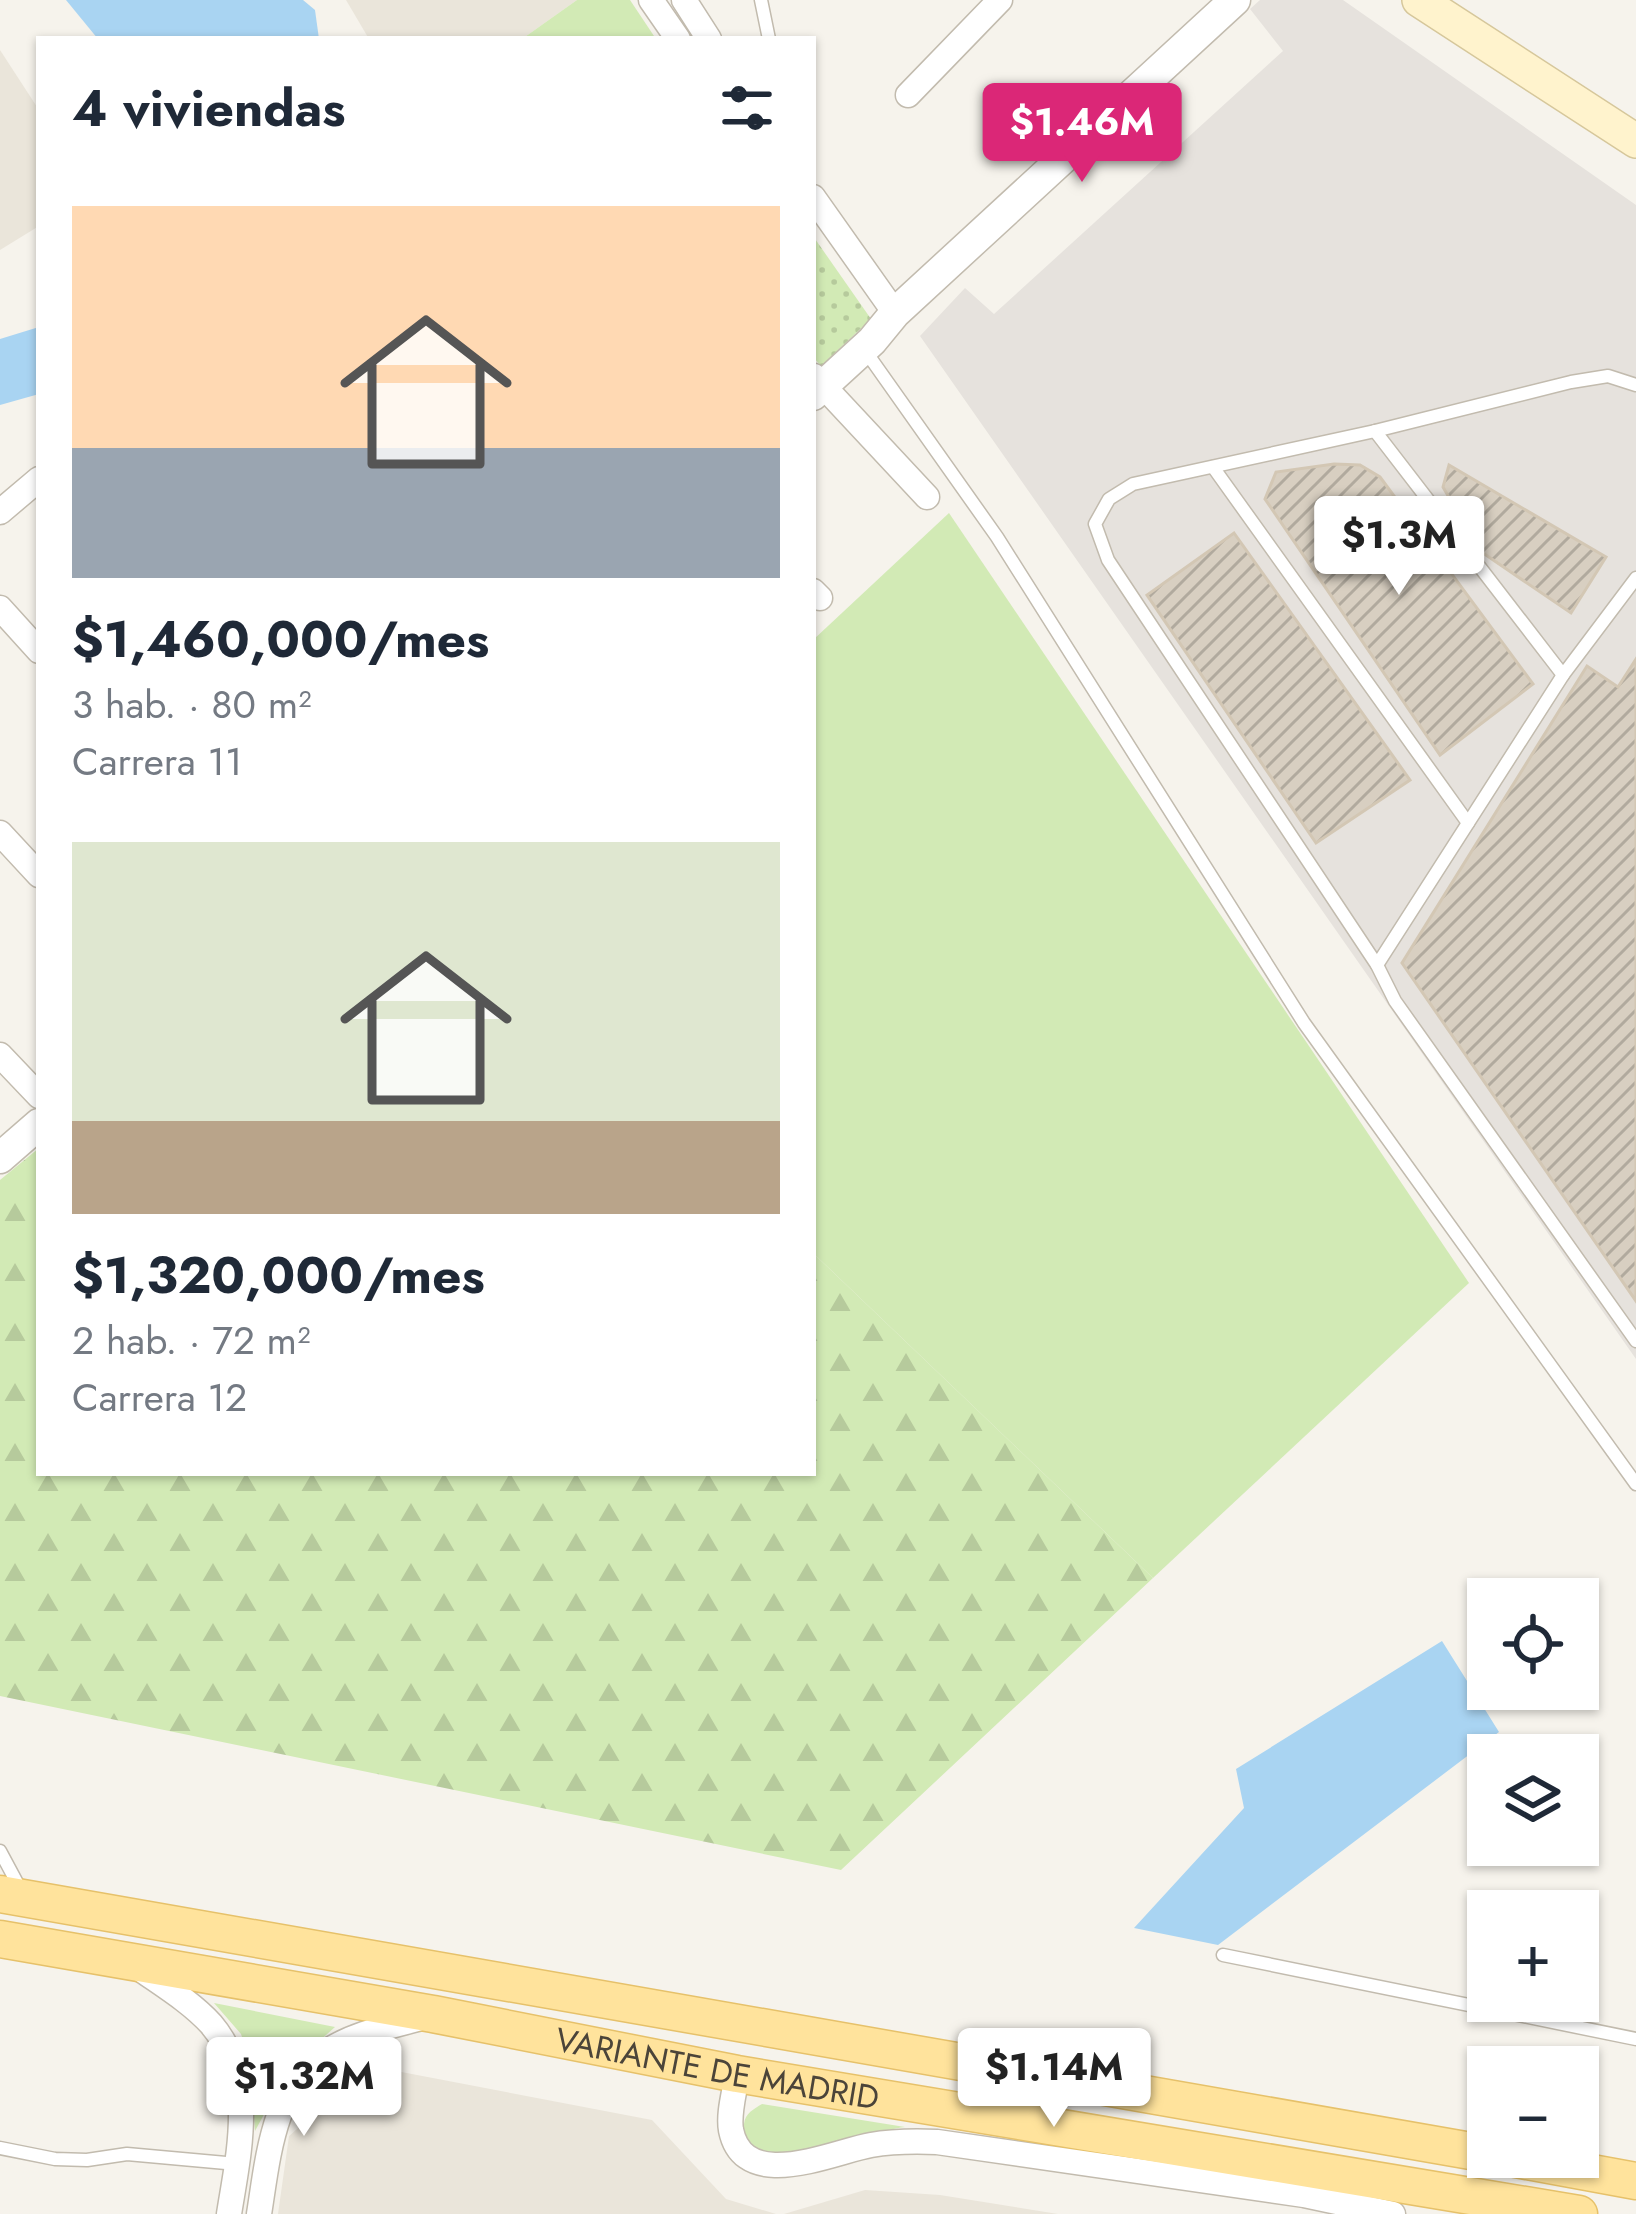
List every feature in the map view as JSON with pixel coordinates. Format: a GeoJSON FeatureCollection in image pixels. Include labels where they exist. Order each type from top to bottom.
{"type":"FeatureCollection","features":[{"type":"Feature","properties":{"kind":"main road"},"geometry":{"type":"LineString","coordinates":[[1419,0],[1636,141]]}},
{"type":"Feature","properties":{"kind":"main road","name":"VARIANTE DE MADRID"},"geometry":{"type":"LineString","coordinates":[[13,1896],[1467,2150]]}},
{"type":"Feature","properties":{"kind":"main road","name":"VARIANTE DE MADRID"},"geometry":{"type":"LineString","coordinates":[[0,1939],[434,2014],[737,2074],[1580,2214]]}},
{"type":"Feature","properties":{"kind":"main road"},"geometry":{"type":"LineString","coordinates":[[1599,2174],[1636,2181]]}},
{"type":"Feature","properties":{"kind":"street"},"geometry":{"type":"LineString","coordinates":[[651,0],[676,36]]}},
{"type":"Feature","properties":{"kind":"street"},"geometry":{"type":"LineString","coordinates":[[683,0],[707,36]]}},
{"type":"Feature","properties":{"kind":"street"},"geometry":{"type":"LineString","coordinates":[[908,95],[1000,0]]}},
{"type":"Feature","properties":{"kind":"street"},"geometry":{"type":"LineString","coordinates":[[927,497],[816,385],[863,348],[895,313],[1235,0]]}},
{"type":"Feature","properties":{"kind":"street"},"geometry":{"type":"LineString","coordinates":[[816,201],[895,313]]}},
{"type":"Feature","properties":{"kind":"street"},"geometry":{"type":"LineString","coordinates":[[0,512],[36,481]]}},
{"type":"Feature","properties":{"kind":"street"},"geometry":{"type":"LineString","coordinates":[[0,608],[36,647]]}},
{"type":"Feature","properties":{"kind":"street"},"geometry":{"type":"LineString","coordinates":[[0,833],[36,872]]}},
{"type":"Feature","properties":{"kind":"street"},"geometry":{"type":"LineString","coordinates":[[0,1055],[36,1093]]}},
{"type":"Feature","properties":{"kind":"street"},"geometry":{"type":"LineString","coordinates":[[0,1158],[36,1127]]}},
{"type":"Feature","properties":{"kind":"street"},"geometry":{"type":"LineString","coordinates":[[129,1961],[191,2006],[213,2026],[228,2050],[242,2089],[229,2214]]}},
{"type":"Feature","properties":{"kind":"street"},"geometry":{"type":"LineString","coordinates":[[259,2214],[271,2143],[287,2093],[325,2052],[434,2014]]}},
{"type":"Feature","properties":{"kind":"street"},"geometry":{"type":"LineString","coordinates":[[737,2074],[730,2125],[736,2146],[757,2162],[784,2166],[901,2140],[937,2142],[1304,2195],[1393,2214]]}},
{"type":"Feature","properties":{"kind":"lane"},"geometry":{"type":"LineString","coordinates":[[761,0],[768,36]]}},
{"type":"Feature","properties":{"kind":"lane"},"geometry":{"type":"LineString","coordinates":[[863,348],[997,538],[1304,1023],[1636,1484]]}},
{"type":"Feature","properties":{"kind":"lane"},"geometry":{"type":"LineString","coordinates":[[1636,385],[1608,376],[1570,382],[1133,484],[1109,499],[1095,524],[1108,560],[1377,965],[1395,1000],[1636,1341]]}},
{"type":"Feature","properties":{"kind":"lane"},"geometry":{"type":"LineString","coordinates":[[1375,430],[1563,675]]}},
{"type":"Feature","properties":{"kind":"lane"},"geometry":{"type":"LineString","coordinates":[[1213,467],[1468,823]]}},
{"type":"Feature","properties":{"kind":"lane"},"geometry":{"type":"LineString","coordinates":[[1377,965],[1563,675],[1636,578]]}},
{"type":"Feature","properties":{"kind":"lane"},"geometry":{"type":"LineString","coordinates":[[0,1851],[13,1896]]}},
{"type":"Feature","properties":{"kind":"lane"},"geometry":{"type":"LineString","coordinates":[[1223,1954],[1636,2039]]}},
{"type":"Feature","properties":{"kind":"lane"},"geometry":{"type":"LineString","coordinates":[[0,2148],[55,2159],[127,2154],[237,2164]]}},
{"type":"Feature","properties":{"kind":"shaded area"},"geometry":{"type":"Polygon","coordinates":[[[346,0],[577,0],[526,36],[367,36],[346,0]]]}},
{"type":"Feature","properties":{"kind":"shaded area"},"geometry":{"type":"Polygon","coordinates":[[[1260,0],[1343,0],[1636,205],[1636,1359],[920,336],[965,288],[994,314],[1283,51],[1250,9],[1260,0]]]}},
{"type":"Feature","properties":{"kind":"shaded area"},"geometry":{"type":"Polygon","coordinates":[[[0,50],[36,105],[36,228],[0,250],[0,50]]]}},
{"type":"Feature","properties":{"kind":"shaded area"},"geometry":{"type":"Polygon","coordinates":[[[370,2066],[652,2120],[726,2199],[776,2214],[278,2214],[289,2136],[370,2066]]]}},
{"type":"Feature","properties":{"kind":"shaded area"},"geometry":{"type":"Polygon","coordinates":[[[865,2190],[940,2195],[1058,2214],[784,2214],[865,2190]]]}},
{"type":"Feature","properties":{"kind":"green space"},"geometry":{"type":"Polygon","coordinates":[[[577,0],[630,0],[654,36],[526,36],[577,0]]]}},
{"type":"Feature","properties":{"kind":"green space"},"geometry":{"type":"Polygon","coordinates":[[[816,240],[871,319],[821,366],[816,360],[816,240]]]}},
{"type":"Feature","properties":{"kind":"green space"},"geometry":{"type":"Polygon","coordinates":[[[949,513],[1469,1283],[1153,1578],[816,1256],[816,637],[949,513]]]}},
{"type":"Feature","properties":{"kind":"green space"},"geometry":{"type":"Polygon","coordinates":[[[36,1150],[36,1476],[816,1476],[816,1256],[1153,1578],[841,1870],[0,1696],[0,1180],[36,1150]]]}},
{"type":"Feature","properties":{"kind":"green space"},"geometry":{"type":"Polygon","coordinates":[[[214,2003],[335,2027],[289,2068],[255,2131],[250,2061],[241,2034],[214,2003]]]}},
{"type":"Feature","properties":{"kind":"green space"},"geometry":{"type":"Polygon","coordinates":[[[762,2104],[905,2127],[811,2149],[763,2150],[748,2142],[744,2124],[748,2114],[762,2104]]]}},
{"type":"Feature","properties":{"kind":"water"},"geometry":{"type":"Polygon","coordinates":[[[66,0],[303,0],[315,10],[319,36],[96,36],[66,0]]]}},
{"type":"Feature","properties":{"kind":"water"},"geometry":{"type":"Polygon","coordinates":[[[36,328],[36,395],[0,405],[0,339],[36,328]]]}},
{"type":"Feature","properties":{"kind":"water"},"geometry":{"type":"Polygon","coordinates":[[[1442,1641],[1467,1681],[1467,1710],[1485,1710],[1499,1732],[1467,1734],[1467,1756],[1218,1945],[1134,1928],[1244,1808],[1236,1769],[1442,1641]]]}},
{"type":"Feature","properties":{"kind":"building"},"geometry":{"type":"Polygon","coordinates":[[[1360,465],[1380,477],[1533,684],[1440,755],[1265,499],[1276,472],[1360,465]]]}},
{"type":"Feature","properties":{"kind":"building"},"geometry":{"type":"Polygon","coordinates":[[[1449,465],[1606,557],[1571,613],[1480,551],[1443,487],[1449,465]]]}},
{"type":"Feature","properties":{"kind":"building"},"geometry":{"type":"Polygon","coordinates":[[[1234,533],[1410,780],[1316,843],[1147,595],[1234,533]]]}},
{"type":"Feature","properties":{"kind":"building"},"geometry":{"type":"Polygon","coordinates":[[[1636,659],[1636,1301],[1402,963],[1587,666],[1618,687],[1636,659]]]}}]}
